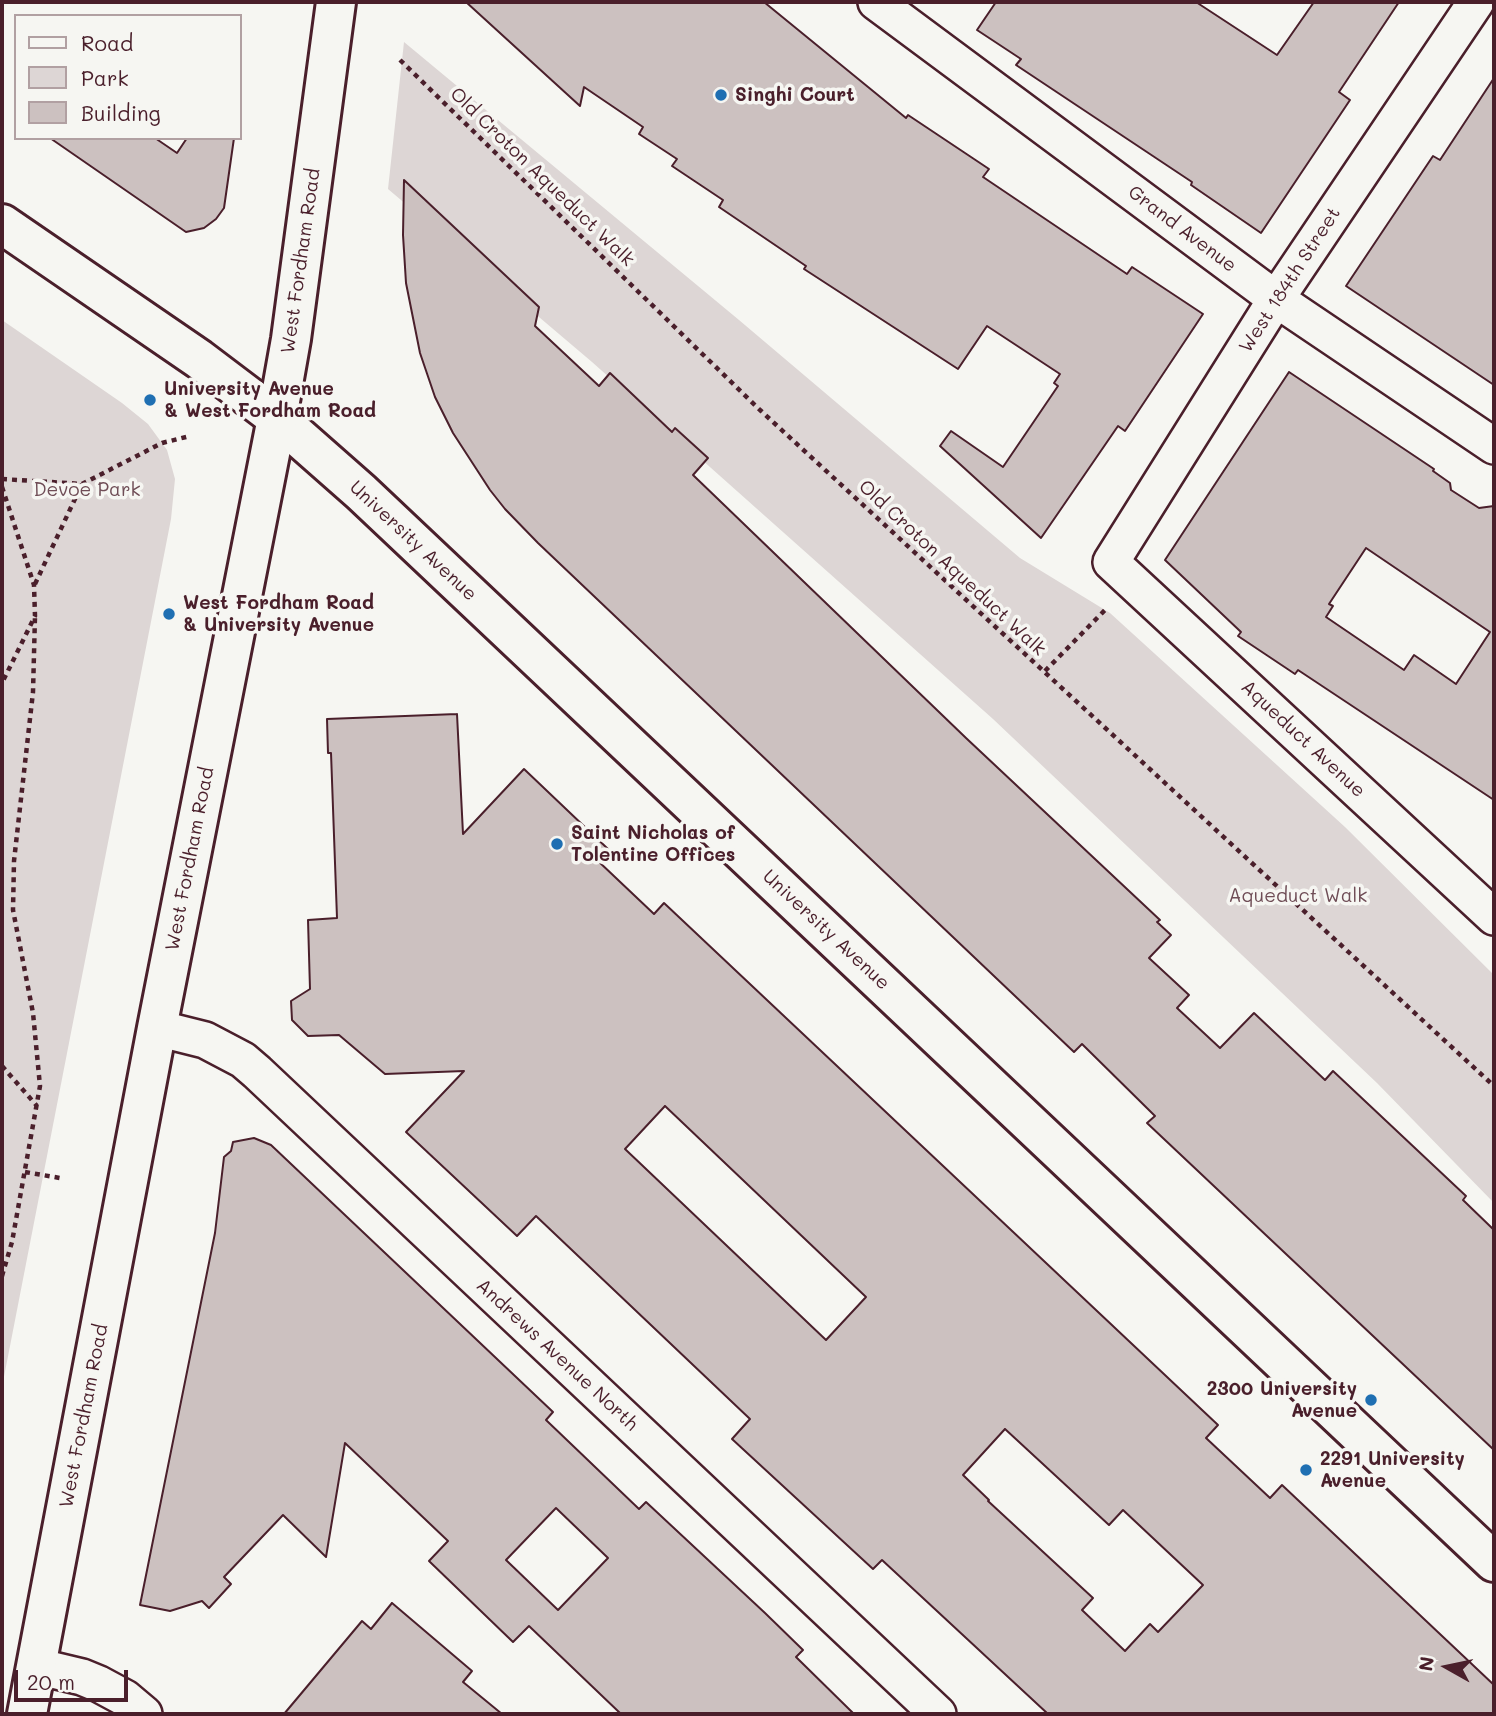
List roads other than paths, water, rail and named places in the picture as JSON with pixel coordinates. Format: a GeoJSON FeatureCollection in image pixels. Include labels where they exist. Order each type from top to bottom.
{"type":"FeatureCollection","features":[{"type":"Feature","properties":{"kind":"street","name":"West Fordham Road"},"geometry":{"type":"LineString","coordinates":[[27,1714],[157,1028],[277,418],[336,2]]}},
{"type":"Feature","properties":{"kind":"street","name":"Grand Avenue"},"geometry":{"type":"LineString","coordinates":[[876,2],[1276,299],[1494,446]]}},
{"type":"Feature","properties":{"kind":"street","name":"West 184th Street"},"geometry":{"type":"LineString","coordinates":[[1111,562],[1276,299],[1476,2]]}},
{"type":"Feature","properties":{"kind":"street","name":"University Avenue"},"geometry":{"type":"LineString","coordinates":[[2,224],[199,359],[277,418],[382,510],[1494,1562]]}},
{"type":"Feature","properties":{"kind":"street","name":"Aqueduct Avenue"},"geometry":{"type":"LineString","coordinates":[[1111,562],[1494,917]]}},
{"type":"Feature","properties":{"kind":"street","name":"Andrews Avenue North"},"geometry":{"type":"LineString","coordinates":[[157,1028],[205,1040],[225,1049],[257,1072],[938,1714]]}},
{"type":"Feature","properties":{"kind":"street"},"geometry":{"type":"LineString","coordinates":[[36,1665],[99,1684],[144,1714]]}},
{"type":"Feature","properties":{"kind":"place","name":"Singhi Court"},"geometry":{"type":"Point","coordinates":[721,95]}},
{"type":"Feature","properties":{"kind":"place","name":"University Avenue & West Fordham Road"},"geometry":{"type":"Point","coordinates":[150,400]}},
{"type":"Feature","properties":{"kind":"place","name":"West Fordham Road & University Avenue"},"geometry":{"type":"Point","coordinates":[169,614]}},
{"type":"Feature","properties":{"kind":"place","name":"Saint Nicholas of Tolentine Offices"},"geometry":{"type":"Point","coordinates":[557,844]}},
{"type":"Feature","properties":{"kind":"place","name":"2300 University Avenue"},"geometry":{"type":"Point","coordinates":[1371,1400]}},
{"type":"Feature","properties":{"kind":"place","name":"2291 University Avenue"},"geometry":{"type":"Point","coordinates":[1306,1470]}},
{"type":"Feature","properties":{"kind":"park label","name":"Devoe Park"},"geometry":{"type":"Point","coordinates":[87,490]}},
{"type":"Feature","properties":{"kind":"park label","name":"Aqueduct Walk"},"geometry":{"type":"Point","coordinates":[1298,896]}}]}
